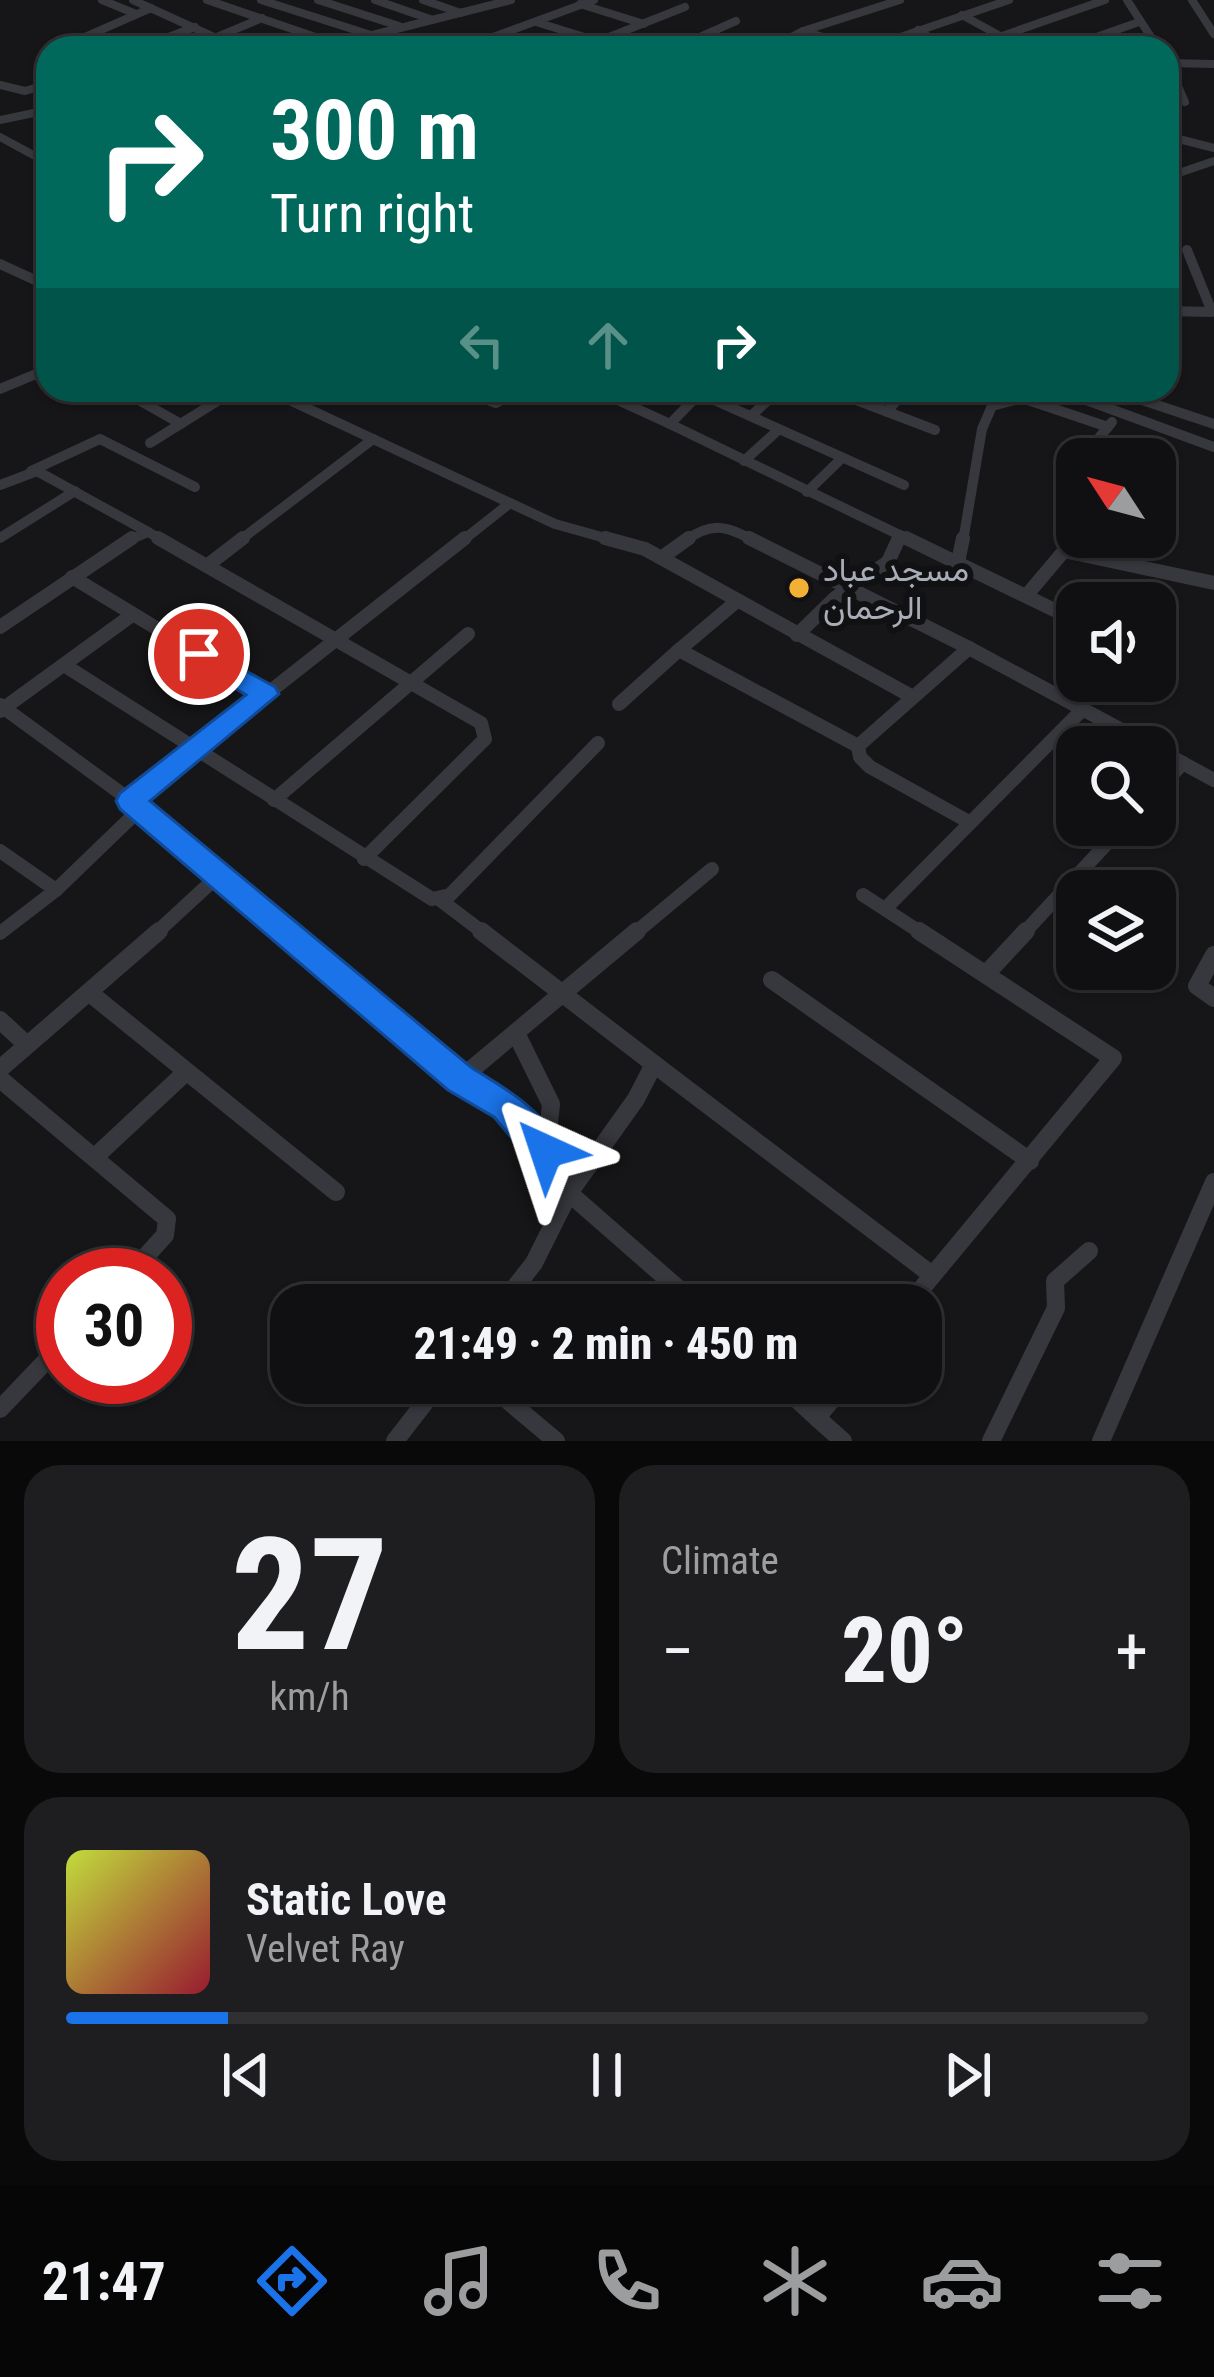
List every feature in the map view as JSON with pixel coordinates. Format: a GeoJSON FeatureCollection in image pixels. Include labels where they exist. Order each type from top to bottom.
{"type":"FeatureCollection","features":[{"type":"Feature","properties":{"kind":"street"},"geometry":{"type":"LineString","coordinates":[[133,0],[214,36]]}},
{"type":"Feature","properties":{"kind":"street"},"geometry":{"type":"LineString","coordinates":[[207,0],[314,36]]}},
{"type":"Feature","properties":{"kind":"street"},"geometry":{"type":"LineString","coordinates":[[261,0],[373,36]]}},
{"type":"Feature","properties":{"kind":"street"},"geometry":{"type":"LineString","coordinates":[[227,36],[304,0]]}},
{"type":"Feature","properties":{"kind":"street"},"geometry":{"type":"LineString","coordinates":[[319,0],[404,27]]}},
{"type":"Feature","properties":{"kind":"street"},"geometry":{"type":"LineString","coordinates":[[375,0],[433,20]]}},
{"type":"Feature","properties":{"kind":"street"},"geometry":{"type":"LineString","coordinates":[[422,0],[461,13]]}},
{"type":"Feature","properties":{"kind":"street"},"geometry":{"type":"LineString","coordinates":[[476,0],[491,5]]}},
{"type":"Feature","properties":{"kind":"street"},"geometry":{"type":"LineString","coordinates":[[379,36],[511,0]]}},
{"type":"Feature","properties":{"kind":"street"},"geometry":{"type":"LineString","coordinates":[[569,0],[644,24]]}},
{"type":"Feature","properties":{"kind":"street"},"geometry":{"type":"LineString","coordinates":[[497,36],[594,0]]}},
{"type":"Feature","properties":{"kind":"street"},"geometry":{"type":"LineString","coordinates":[[793,36],[900,0]]}},
{"type":"Feature","properties":{"kind":"street"},"geometry":{"type":"LineString","coordinates":[[900,36],[1010,0]]}},
{"type":"Feature","properties":{"kind":"street"},"geometry":{"type":"LineString","coordinates":[[962,15],[1002,36],[1105,0]]}},
{"type":"Feature","properties":{"kind":"street"},"geometry":{"type":"LineString","coordinates":[[1127,0],[1149,36]]}},
{"type":"Feature","properties":{"kind":"street"},"geometry":{"type":"LineString","coordinates":[[1192,0],[1214,34]]}},
{"type":"Feature","properties":{"kind":"street"},"geometry":{"type":"LineString","coordinates":[[111,1],[136,14]]}},
{"type":"Feature","properties":{"kind":"street"},"geometry":{"type":"LineString","coordinates":[[612,36],[686,7]]}},
{"type":"Feature","properties":{"kind":"street"},"geometry":{"type":"LineString","coordinates":[[86,36],[151,8]]}},
{"type":"Feature","properties":{"kind":"street"},"geometry":{"type":"LineString","coordinates":[[702,36],[736,21]]}},
{"type":"Feature","properties":{"kind":"street"},"geometry":{"type":"LineString","coordinates":[[536,22],[582,36]]}},
{"type":"Feature","properties":{"kind":"street"},"geometry":{"type":"LineString","coordinates":[[1108,36],[1139,22]]}},
{"type":"Feature","properties":{"kind":"street"},"geometry":{"type":"LineString","coordinates":[[171,36],[195,27]]}},
{"type":"Feature","properties":{"kind":"street"},"geometry":{"type":"LineString","coordinates":[[918,30],[927,36]]}},
{"type":"Feature","properties":{"kind":"street"},"geometry":{"type":"LineString","coordinates":[[803,31],[821,36]]}},
{"type":"Feature","properties":{"kind":"street"},"geometry":{"type":"LineString","coordinates":[[1179,62],[1214,64]]}},
{"type":"Feature","properties":{"kind":"street"},"geometry":{"type":"LineString","coordinates":[[0,85],[25,91],[36,88]]}},
{"type":"Feature","properties":{"kind":"street"},"geometry":{"type":"LineString","coordinates":[[1179,89],[1185,103]]}},
{"type":"Feature","properties":{"kind":"street"},"geometry":{"type":"LineString","coordinates":[[0,120],[36,112]]}},
{"type":"Feature","properties":{"kind":"street"},"geometry":{"type":"LineString","coordinates":[[0,137],[36,156]]}},
{"type":"Feature","properties":{"kind":"street"},"geometry":{"type":"LineString","coordinates":[[1179,139],[1214,148]]}},
{"type":"Feature","properties":{"kind":"street"},"geometry":{"type":"LineString","coordinates":[[1179,173],[1214,161]]}},
{"type":"Feature","properties":{"kind":"street"},"geometry":{"type":"LineString","coordinates":[[1179,312],[1213,314],[1187,250]]}},
{"type":"Feature","properties":{"kind":"street"},"geometry":{"type":"LineString","coordinates":[[0,263],[35,280]]}},
{"type":"Feature","properties":{"kind":"street"},"geometry":{"type":"LineString","coordinates":[[0,389],[36,374]]}},
{"type":"Feature","properties":{"kind":"street"},"geometry":{"type":"LineString","coordinates":[[143,402],[181,424]]}},
{"type":"Feature","properties":{"kind":"street"},"geometry":{"type":"LineString","coordinates":[[150,443],[216,402]]}},
{"type":"Feature","properties":{"kind":"street"},"geometry":{"type":"LineString","coordinates":[[293,402],[555,524],[624,542],[661,558],[911,696]]}},
{"type":"Feature","properties":{"kind":"street"},"geometry":{"type":"LineString","coordinates":[[622,402],[1056,611]]}},
{"type":"Feature","properties":{"kind":"street"},"geometry":{"type":"LineString","coordinates":[[670,424],[688,402]]}},
{"type":"Feature","properties":{"kind":"street"},"geometry":{"type":"LineString","coordinates":[[719,402],[904,485]]}},
{"type":"Feature","properties":{"kind":"street"},"geometry":{"type":"LineString","coordinates":[[751,416],[766,402]]}},
{"type":"Feature","properties":{"kind":"street"},"geometry":{"type":"LineString","coordinates":[[861,402],[935,430]]}},
{"type":"Feature","properties":{"kind":"street"},"geometry":{"type":"LineString","coordinates":[[887,412],[895,402]]}},
{"type":"Feature","properties":{"kind":"street"},"geometry":{"type":"LineString","coordinates":[[958,562],[977,477],[982,429],[992,406],[1007,402]]}},
{"type":"Feature","properties":{"kind":"street"},"geometry":{"type":"LineString","coordinates":[[1034,402],[1108,427]]}},
{"type":"Feature","properties":{"kind":"street"},"geometry":{"type":"LineString","coordinates":[[1091,402],[1214,447]]}},
{"type":"Feature","properties":{"kind":"street"},"geometry":{"type":"LineString","coordinates":[[1099,438],[1126,402]]}},
{"type":"Feature","properties":{"kind":"street"},"geometry":{"type":"LineString","coordinates":[[1147,402],[1214,424]]}},
{"type":"Feature","properties":{"kind":"street"},"geometry":{"type":"LineString","coordinates":[[744,460],[777,430]]}},
{"type":"Feature","properties":{"kind":"street"},"geometry":{"type":"LineString","coordinates":[[0,485],[100,439],[195,487]]}},
{"type":"Feature","properties":{"kind":"street"},"geometry":{"type":"LineString","coordinates":[[208,565],[374,440]]}},
{"type":"Feature","properties":{"kind":"street"},"geometry":{"type":"LineString","coordinates":[[807,492],[842,459]]}},
{"type":"Feature","properties":{"kind":"street"},"geometry":{"type":"LineString","coordinates":[[31,471],[208,565],[332,641],[481,723],[485,739],[364,860]]}},
{"type":"Feature","properties":{"kind":"street"},"geometry":{"type":"LineString","coordinates":[[0,538],[74,491]]}},
{"type":"Feature","properties":{"kind":"street"},"geometry":{"type":"LineString","coordinates":[[0,933],[56,890],[196,748],[510,503]]}},
{"type":"Feature","properties":{"kind":"street"},"geometry":{"type":"LineString","coordinates":[[661,558],[704,527],[725,526],[1115,726]]}},
{"type":"Feature","properties":{"kind":"street"},"geometry":{"type":"LineString","coordinates":[[0,627],[136,535],[148,532]]}},
{"type":"Feature","properties":{"kind":"street"},"geometry":{"type":"LineString","coordinates":[[797,635],[849,587],[867,580],[891,559],[900,535]]}},
{"type":"Feature","properties":{"kind":"street"},"geometry":{"type":"LineString","coordinates":[[1026,596],[1064,551],[1214,583]]}},
{"type":"Feature","properties":{"kind":"street"},"geometry":{"type":"LineString","coordinates":[[72,578],[265,694]]}},
{"type":"Feature","properties":{"kind":"street"},"geometry":{"type":"LineString","coordinates":[[620,704],[737,601]]}},
{"type":"Feature","properties":{"kind":"street"},"geometry":{"type":"LineString","coordinates":[[132,615],[1,708],[136,805],[460,1079],[506,1106],[546,1151],[569,1193],[674,1284]]}},
{"type":"Feature","properties":{"kind":"street"},"geometry":{"type":"LineString","coordinates":[[274,800],[468,634]]}},
{"type":"Feature","properties":{"kind":"street"},"geometry":{"type":"LineString","coordinates":[[858,746],[969,648]]}},
{"type":"Feature","properties":{"kind":"street"},"geometry":{"type":"LineString","coordinates":[[679,650],[858,746],[870,767],[969,822]]}},
{"type":"Feature","properties":{"kind":"street"},"geometry":{"type":"LineString","coordinates":[[64,665],[364,860],[422,896],[439,899],[450,896],[598,743]]}},
{"type":"Feature","properties":{"kind":"street"},"geometry":{"type":"LineString","coordinates":[[885,909],[1083,709]]}},
{"type":"Feature","properties":{"kind":"street"},"geometry":{"type":"LineString","coordinates":[[1176,760],[1214,780]]}},
{"type":"Feature","properties":{"kind":"street"},"geometry":{"type":"LineString","coordinates":[[1176,771],[1183,764]]}},
{"type":"Feature","properties":{"kind":"street"},"geometry":{"type":"LineString","coordinates":[[987,974],[1105,846]]}},
{"type":"Feature","properties":{"kind":"street"},"geometry":{"type":"LineString","coordinates":[[0,850],[56,890]]}},
{"type":"Feature","properties":{"kind":"street"},"geometry":{"type":"LineString","coordinates":[[460,1079],[712,869]]}},
{"type":"Feature","properties":{"kind":"street"},"geometry":{"type":"LineString","coordinates":[[0,1069],[91,994],[219,875]]}},
{"type":"Feature","properties":{"kind":"street"},"geometry":{"type":"LineString","coordinates":[[863,895],[1113,1058],[925,1284]]}},
{"type":"Feature","properties":{"kind":"street"},"geometry":{"type":"LineString","coordinates":[[439,899],[932,1275]]}},
{"type":"Feature","properties":{"kind":"street"},"geometry":{"type":"LineString","coordinates":[[1214,955],[1197,986],[1214,998]]}},
{"type":"Feature","properties":{"kind":"street"},"geometry":{"type":"LineString","coordinates":[[772,980],[1030,1161]]}},
{"type":"Feature","properties":{"kind":"street"},"geometry":{"type":"LineString","coordinates":[[91,994],[337,1192]]}},
{"type":"Feature","properties":{"kind":"street"},"geometry":{"type":"LineString","coordinates":[[0,1020],[27,1045]]}},
{"type":"Feature","properties":{"kind":"street"},"geometry":{"type":"LineString","coordinates":[[516,1033],[551,1104],[546,1151]]}},
{"type":"Feature","properties":{"kind":"street"},"geometry":{"type":"LineString","coordinates":[[518,1284],[534,1263],[569,1193],[636,1099],[654,1064]]}},
{"type":"Feature","properties":{"kind":"street"},"geometry":{"type":"LineString","coordinates":[[96,1156],[186,1072]]}},
{"type":"Feature","properties":{"kind":"street"},"geometry":{"type":"LineString","coordinates":[[0,1079],[167,1219],[165,1235],[153,1248]]}},
{"type":"Feature","properties":{"kind":"street"},"geometry":{"type":"LineString","coordinates":[[1101,1441],[1214,1182]]}},
{"type":"Feature","properties":{"kind":"street"},"geometry":{"type":"LineString","coordinates":[[992,1441],[1056,1308],[1055,1281],[1089,1251]]}},
{"type":"Feature","properties":{"kind":"street"},"geometry":{"type":"LineString","coordinates":[[0,1409],[36,1371]]}},
{"type":"Feature","properties":{"kind":"street"},"geometry":{"type":"LineString","coordinates":[[395,1441],[424,1404]]}},
{"type":"Feature","properties":{"kind":"street"},"geometry":{"type":"LineString","coordinates":[[513,1404],[556,1441]]}},
{"type":"Feature","properties":{"kind":"street"},"geometry":{"type":"LineString","coordinates":[[801,1404],[843,1441]]}},
{"type":"Feature","properties":{"kind":"street"},"geometry":{"type":"LineString","coordinates":[[817,1418],[828,1404]]}},
{"type":"Feature","properties":{"kind":"place","name":"مسجد عباد الرحمان"},"geometry":{"type":"Point","coordinates":[799,588]}},
{"type":"Feature","properties":{"kind":"route"},"geometry":{"type":"LineString","coordinates":[[199,654],[265,694],[130,801],[460,1079],[506,1106],[546,1151]]}}]}
